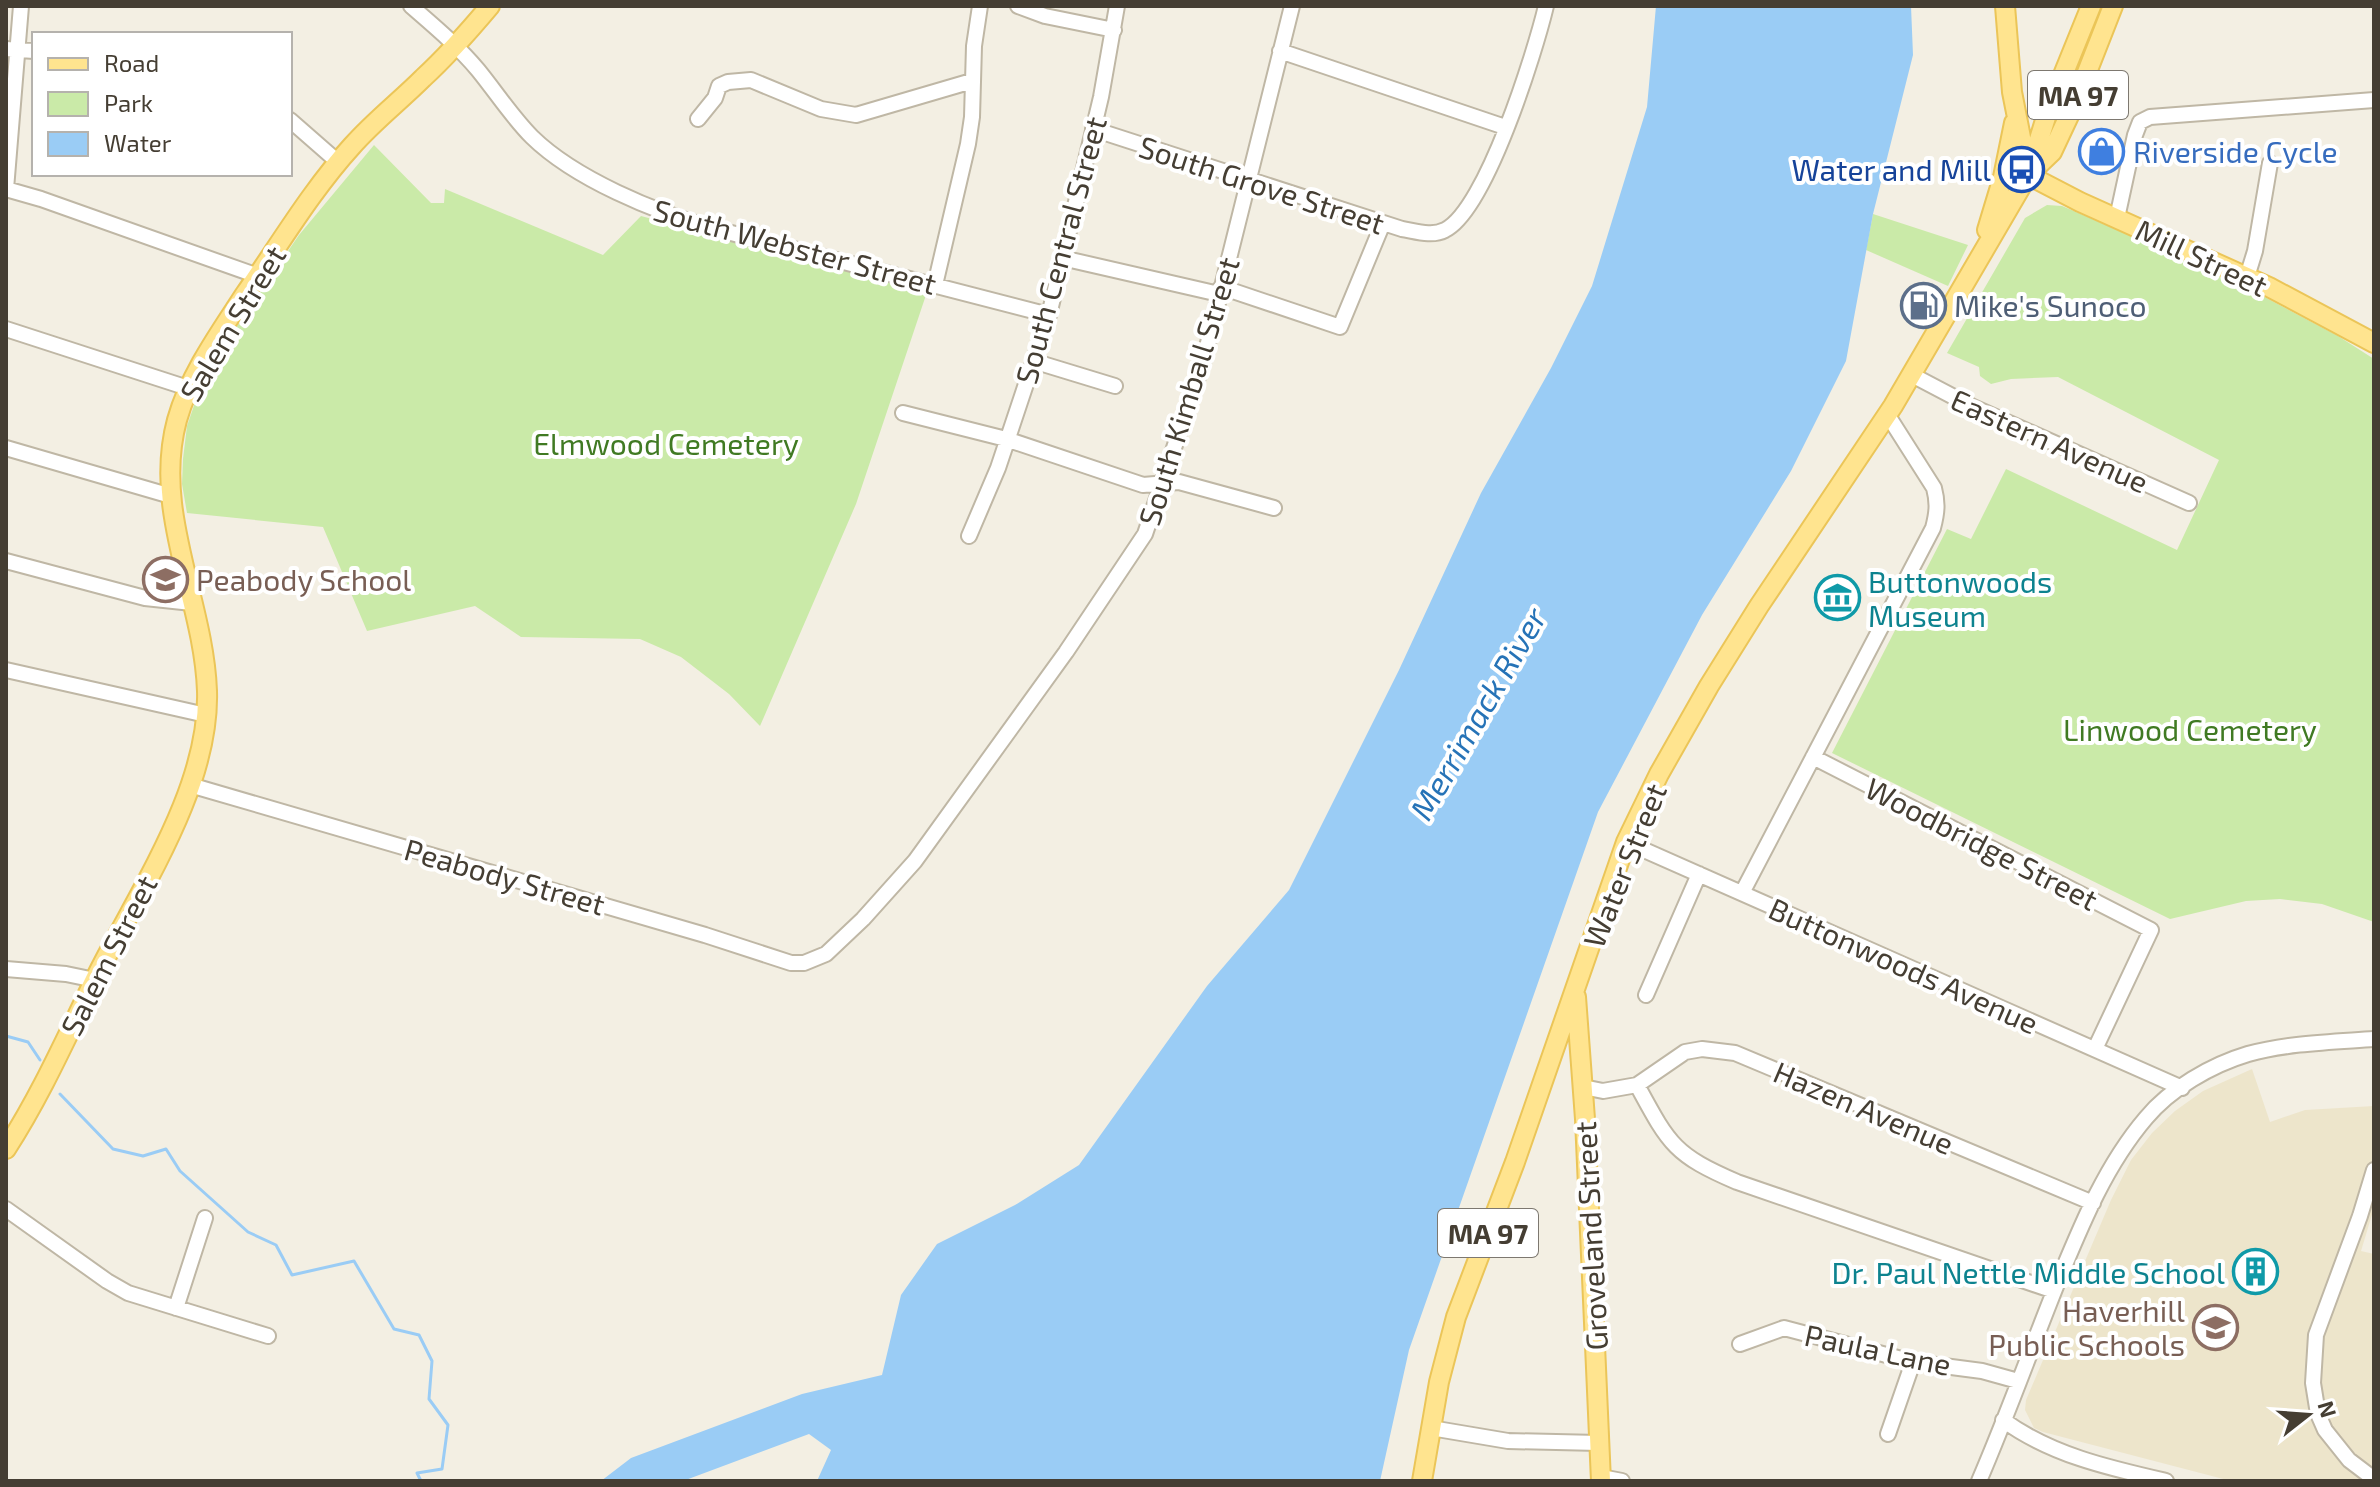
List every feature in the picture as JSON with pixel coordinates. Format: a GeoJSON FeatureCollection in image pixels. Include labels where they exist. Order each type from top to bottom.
{"type":"FeatureCollection","features":[{"type":"Feature","properties":{"kind":"main road","name":"Salem Street"},"geometry":{"type":"LineString","coordinates":[[6,1149],[37,1097],[173,826],[200,755],[206,715],[205,669],[171,496],[172,440],[188,388],[297,215],[338,162],[456,45],[490,6]]}},
{"type":"Feature","properties":{"kind":"main road","name":"Water Street"},"geometry":{"type":"LineString","coordinates":[[1422,1481],[1446,1353],[1456,1317],[1576,990],[1626,842],[1659,774],[1709,686],[1912,375],[2028,175],[2015,112],[2005,6]]}},
{"type":"Feature","properties":{"kind":"main road","name":"MA 97"},"geometry":{"type":"LineString","coordinates":[[2028,175],[2046,117],[2091,6]]}},
{"type":"Feature","properties":{"kind":"main road","name":"MA 97"},"geometry":{"type":"LineString","coordinates":[[2028,175],[2052,152],[2113,6]]}},
{"type":"Feature","properties":{"kind":"main road","name":"Water Street"},"geometry":{"type":"LineString","coordinates":[[1976,264],[2003,177],[2015,112]]}},
{"type":"Feature","properties":{"kind":"main road","name":"Mill Street"},"geometry":{"type":"LineString","coordinates":[[2028,175],[2247,277],[2374,343]]}},
{"type":"Feature","properties":{"kind":"main road","name":"Groveland Street"},"geometry":{"type":"LineString","coordinates":[[1576,990],[1601,1479]]}},
{"type":"Feature","properties":{"kind":"street"},"geometry":{"type":"LineString","coordinates":[[21,6],[12,49],[6,189],[258,276]]}},
{"type":"Feature","properties":{"kind":"street","name":"South Webster Street"},"geometry":{"type":"LineString","coordinates":[[411,6],[456,45],[535,140],[565,162],[638,203],[673,217],[1049,315]]}},
{"type":"Feature","properties":{"kind":"street"},"geometry":{"type":"LineString","coordinates":[[935,285],[968,144],[980,6]]}},
{"type":"Feature","properties":{"kind":"street"},"geometry":{"type":"LineString","coordinates":[[1018,6],[1045,16],[1114,30]]}},
{"type":"Feature","properties":{"kind":"street","name":"South Central Street"},"geometry":{"type":"LineString","coordinates":[[969,536],[998,468],[1049,315],[1093,129],[1117,6]]}},
{"type":"Feature","properties":{"kind":"street","name":"South Kimball Street"},"geometry":{"type":"LineString","coordinates":[[819,959],[841,942],[915,861],[1127,564],[1145,534],[1204,359],[1292,6]]}},
{"type":"Feature","properties":{"kind":"street"},"geometry":{"type":"LineString","coordinates":[[1280,51],[1505,127],[1527,72],[1546,6]]}},
{"type":"Feature","properties":{"kind":"street"},"geometry":{"type":"LineString","coordinates":[[12,49],[32,51]]}},
{"type":"Feature","properties":{"kind":"street"},"geometry":{"type":"LineString","coordinates":[[698,119],[715,98],[719,86],[740,79],[751,80],[821,109],[856,115],[972,81]]}},
{"type":"Feature","properties":{"kind":"street"},"geometry":{"type":"LineString","coordinates":[[2117,218],[2135,135],[2140,122],[2150,117],[2374,100]]}},
{"type":"Feature","properties":{"kind":"street"},"geometry":{"type":"LineString","coordinates":[[292,122],[338,162]]}},
{"type":"Feature","properties":{"kind":"street","name":"South Grove Street"},"geometry":{"type":"LineString","coordinates":[[1093,129],[1402,229],[1432,234],[1444,231],[1466,209],[1505,127]]}},
{"type":"Feature","properties":{"kind":"street"},"geometry":{"type":"LineString","coordinates":[[2247,277],[2255,251],[2270,163]]}},
{"type":"Feature","properties":{"kind":"street"},"geometry":{"type":"LineString","coordinates":[[1062,258],[1220,290],[1340,327],[1383,223]]}},
{"type":"Feature","properties":{"kind":"street"},"geometry":{"type":"LineString","coordinates":[[6,329],[188,388]]}},
{"type":"Feature","properties":{"kind":"street"},"geometry":{"type":"LineString","coordinates":[[1033,361],[1115,386]]}},
{"type":"Feature","properties":{"kind":"street","name":"Eastern Avenue"},"geometry":{"type":"LineString","coordinates":[[1912,375],[1973,407],[2189,503]]}},
{"type":"Feature","properties":{"kind":"street"},"geometry":{"type":"LineString","coordinates":[[903,413],[1006,439],[1143,485],[1179,482],[1274,508]]}},
{"type":"Feature","properties":{"kind":"street"},"geometry":{"type":"LineString","coordinates":[[1742,893],[1933,528],[1938,501],[1934,488],[1887,414]]}},
{"type":"Feature","properties":{"kind":"street"},"geometry":{"type":"LineString","coordinates":[[6,448],[171,496]]}},
{"type":"Feature","properties":{"kind":"street"},"geometry":{"type":"LineString","coordinates":[[6,561],[145,598],[192,603]]}},
{"type":"Feature","properties":{"kind":"street"},"geometry":{"type":"LineString","coordinates":[[6,670],[206,715]]}},
{"type":"Feature","properties":{"kind":"street","name":"Woodbridge Street"},"geometry":{"type":"LineString","coordinates":[[1813,757],[2151,930],[2095,1049]]}},
{"type":"Feature","properties":{"kind":"street","name":"Peabody Street"},"geometry":{"type":"LineString","coordinates":[[190,785],[675,926],[791,963],[819,959]]}},
{"type":"Feature","properties":{"kind":"street","name":"Buttonwoods Avenue"},"geometry":{"type":"LineString","coordinates":[[1626,842],[2182,1088]]}},
{"type":"Feature","properties":{"kind":"street"},"geometry":{"type":"LineString","coordinates":[[1646,995],[1699,874]]}},
{"type":"Feature","properties":{"kind":"street"},"geometry":{"type":"LineString","coordinates":[[6,969],[95,980]]}},
{"type":"Feature","properties":{"kind":"street"},"geometry":{"type":"LineString","coordinates":[[1979,1481],[2054,1291],[2093,1203],[2125,1144],[2148,1116],[2210,1070],[2247,1055],[2281,1047],[2374,1039]]}},
{"type":"Feature","properties":{"kind":"street","name":"Hazen Avenue"},"geometry":{"type":"LineString","coordinates":[[1637,1085],[1685,1052],[1702,1049],[1735,1053],[2093,1203]]}},
{"type":"Feature","properties":{"kind":"street"},"geometry":{"type":"LineString","coordinates":[[1583,1087],[1603,1091],[1637,1085],[1670,1143],[1688,1159],[1737,1182],[2054,1291]]}},
{"type":"Feature","properties":{"kind":"street"},"geometry":{"type":"LineString","coordinates":[[2374,1170],[2316,1335],[2313,1383],[2318,1414],[2325,1430],[2349,1460],[2374,1479]]}},
{"type":"Feature","properties":{"kind":"street"},"geometry":{"type":"LineString","coordinates":[[6,1209],[128,1293],[268,1336]]}},
{"type":"Feature","properties":{"kind":"street"},"geometry":{"type":"LineString","coordinates":[[176,1308],[205,1218]]}},
{"type":"Feature","properties":{"kind":"street","name":"Paula Lane"},"geometry":{"type":"LineString","coordinates":[[1740,1344],[1784,1328],[1913,1362],[1968,1368],[2018,1381]]}},
{"type":"Feature","properties":{"kind":"street"},"geometry":{"type":"LineString","coordinates":[[1888,1434],[1913,1362]]}},
{"type":"Feature","properties":{"kind":"street"},"geometry":{"type":"LineString","coordinates":[[2003,1420],[2021,1434],[2064,1453],[2166,1481]]}},
{"type":"Feature","properties":{"kind":"street"},"geometry":{"type":"LineString","coordinates":[[1431,1428],[1508,1441],[1599,1443]]}},
{"type":"Feature","properties":{"kind":"street"},"geometry":{"type":"LineString","coordinates":[[1601,1479],[1622,1481]]}},
{"type":"Feature","properties":{"kind":"shaded area","name":"Haverhill Public Schools"},"geometry":{"type":"Polygon","coordinates":[[[2252,1069],[2270,1122],[2305,1110],[2374,1106],[2374,1208],[2361,1251],[2374,1254],[2374,1481],[2231,1481],[2043,1432],[2034,1428],[2025,1410],[2026,1400],[2131,1160],[2152,1133],[2175,1111],[2203,1091],[2252,1069]]]}},
{"type":"Feature","properties":{"kind":"green space","name":"Elmwood Cemetery"},"geometry":{"type":"Polygon","coordinates":[[[374,145],[431,203],[444,203],[445,189],[603,255],[641,216],[927,292],[856,504],[760,726],[729,694],[681,657],[640,639],[521,637],[475,606],[367,631],[323,527],[187,513],[182,484],[183,459],[187,426],[200,388],[228,339],[299,235],[374,145]]]}},
{"type":"Feature","properties":{"kind":"green space","name":"Linwood Cemetery"},"geometry":{"type":"Polygon","coordinates":[[[2047,205],[2062,206],[2240,284],[2338,336],[2374,359],[2374,922],[2322,904],[2280,899],[2246,901],[2170,919],[1832,753],[1947,529],[1971,539],[2006,469],[2177,550],[2219,460],[2058,377],[2011,379],[1991,384],[1980,376],[1979,367],[1947,353],[2025,218],[2047,205]]]}},
{"type":"Feature","properties":{"kind":"green space"},"geometry":{"type":"Polygon","coordinates":[[[1873,214],[1968,245],[1948,286],[1866,250],[1873,214]]]}},
{"type":"Feature","properties":{"kind":"water","name":"Merrimack River"},"geometry":{"type":"Polygon","coordinates":[[[1656,6],[1911,6],[1913,55],[1873,214],[1846,361],[1791,471],[1702,615],[1598,812],[1409,1350],[1380,1481],[817,1481],[831,1450],[809,1434],[683,1481],[601,1481],[631,1458],[802,1394],[882,1375],[901,1295],[937,1244],[1015,1205],[1079,1165],[1207,986],[1289,890],[1399,670],[1481,493],[1551,368],[1592,286],[1647,107],[1656,6]]]}},
{"type":"Feature","properties":{"kind":"waterway"},"geometry":{"type":"LineString","coordinates":[[6,1036],[28,1042],[40,1060]]}},
{"type":"Feature","properties":{"kind":"waterway"},"geometry":{"type":"LineString","coordinates":[[60,1094],[113,1149],[143,1156],[166,1149],[180,1171],[248,1232],[276,1245],[292,1275],[354,1261],[394,1329],[419,1335],[432,1361],[429,1399],[448,1425],[442,1469],[417,1473],[421,1481]]}},
{"type":"Feature","properties":{"kind":"place","name":"Riverside Cycle"},"geometry":{"type":"Point","coordinates":[2102,151]}},
{"type":"Feature","properties":{"kind":"place","name":"Water and Mill"},"geometry":{"type":"Point","coordinates":[2022,169]}},
{"type":"Feature","properties":{"kind":"place","name":"Mike's Sunoco"},"geometry":{"type":"Point","coordinates":[1923,305]}},
{"type":"Feature","properties":{"kind":"place","name":"Peabody School"},"geometry":{"type":"Point","coordinates":[165,579]}},
{"type":"Feature","properties":{"kind":"place","name":"Buttonwoods Museum"},"geometry":{"type":"Point","coordinates":[1837,598]}},
{"type":"Feature","properties":{"kind":"place","name":"Dr. Paul Nettle Middle School"},"geometry":{"type":"Point","coordinates":[2256,1272]}},
{"type":"Feature","properties":{"kind":"place","name":"Haverhill Public Schools"},"geometry":{"type":"Point","coordinates":[2216,1327]}}]}
